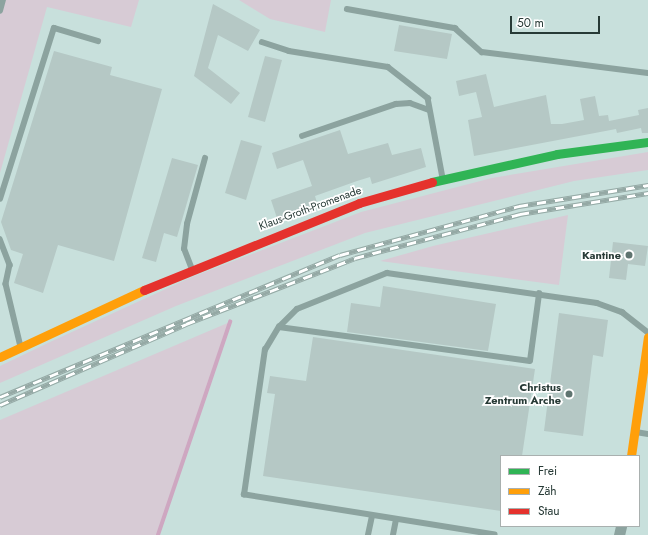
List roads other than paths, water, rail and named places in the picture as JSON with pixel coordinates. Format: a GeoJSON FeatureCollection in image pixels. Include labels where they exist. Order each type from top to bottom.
{"type":"FeatureCollection","features":[{"type":"Feature","properties":{"kind":"street","name":"Klaus-Groth-Promenade"},"geometry":{"type":"LineString","coordinates":[[0,357],[192,268],[359,203],[443,178],[557,154],[648,142]]}},
{"type":"Feature","properties":{"kind":"street"},"geometry":{"type":"LineString","coordinates":[[631,455],[648,337]]}},
{"type":"Feature","properties":{"kind":"lane"},"geometry":{"type":"LineString","coordinates":[[0,11],[3,0]]}},
{"type":"Feature","properties":{"kind":"lane"},"geometry":{"type":"LineString","coordinates":[[347,9],[455,28],[482,52],[648,73]]}},
{"type":"Feature","properties":{"kind":"lane"},"geometry":{"type":"LineString","coordinates":[[0,199],[54,28],[98,41]]}},
{"type":"Feature","properties":{"kind":"lane"},"geometry":{"type":"LineString","coordinates":[[262,42],[289,51],[388,67],[428,98],[429,110],[443,178]]}},
{"type":"Feature","properties":{"kind":"lane"},"geometry":{"type":"LineString","coordinates":[[302,136],[396,104],[410,103],[429,110]]}},
{"type":"Feature","properties":{"kind":"lane"},"geometry":{"type":"LineString","coordinates":[[192,268],[184,249],[187,224],[205,158]]}},
{"type":"Feature","properties":{"kind":"lane"},"geometry":{"type":"LineString","coordinates":[[0,239],[10,265],[6,284],[21,347]]}},
{"type":"Feature","properties":{"kind":"lane"},"geometry":{"type":"LineString","coordinates":[[495,535],[244,495],[265,350],[279,327],[297,309],[387,273],[597,303],[622,312],[648,332]]}},
{"type":"Feature","properties":{"kind":"lane"},"geometry":{"type":"LineString","coordinates":[[279,327],[530,361],[539,294]]}},
{"type":"Feature","properties":{"kind":"lane"},"geometry":{"type":"LineString","coordinates":[[634,431],[648,434]]}},
{"type":"Feature","properties":{"kind":"lane"},"geometry":{"type":"LineString","coordinates":[[368,535],[372,516]]}},
{"type":"Feature","properties":{"kind":"lane"},"geometry":{"type":"LineString","coordinates":[[393,535],[396,520]]}},
{"type":"Feature","properties":{"kind":"waterway"},"geometry":{"type":"LineString","coordinates":[[158,535],[230,322]]}},
{"type":"Feature","properties":{"kind":"railway"},"geometry":{"type":"LineString","coordinates":[[0,397],[340,255],[519,206],[648,185]]}},
{"type":"Feature","properties":{"kind":"railway"},"geometry":{"type":"LineString","coordinates":[[0,405],[186,324],[355,258],[520,214],[648,193]]}},
{"type":"Feature","properties":{"kind":"place","name":"Kantine"},"geometry":{"type":"Point","coordinates":[629,255]}},
{"type":"Feature","properties":{"kind":"place","name":"Christus Zentrum Arche"},"geometry":{"type":"Point","coordinates":[569,394]}}]}
